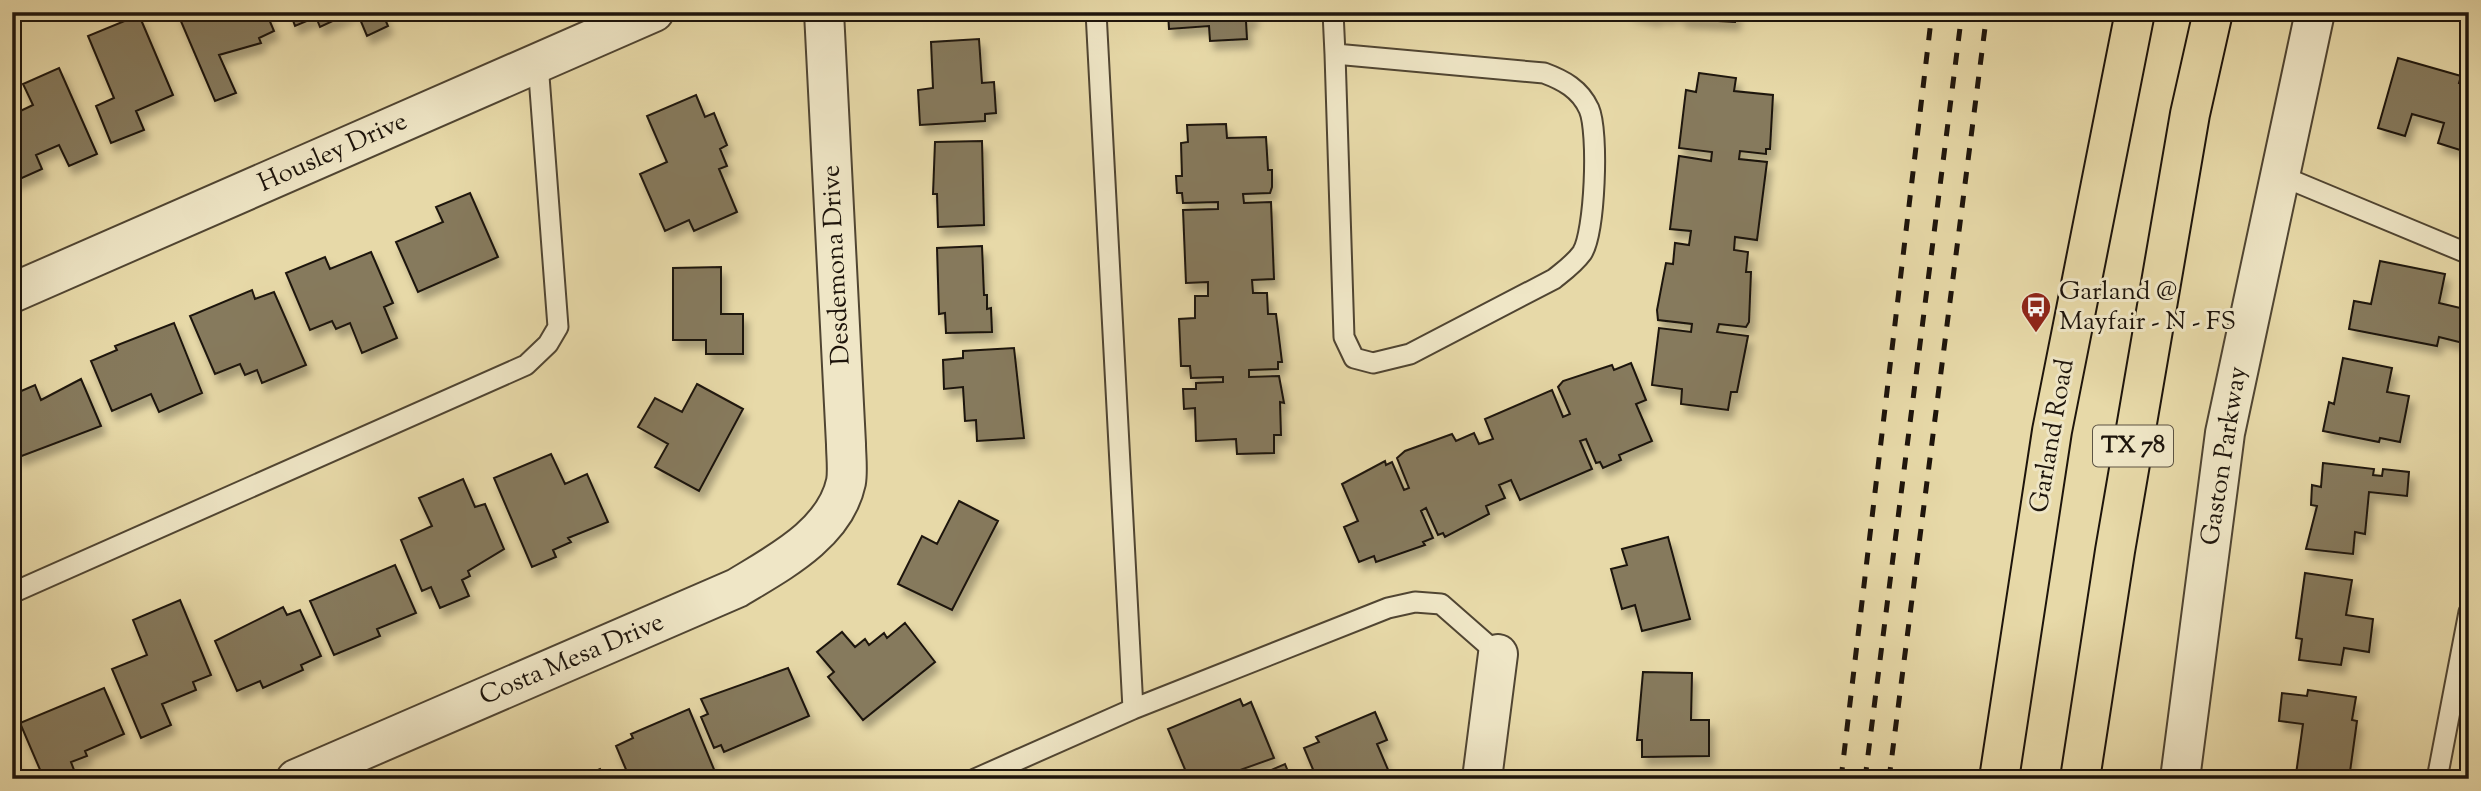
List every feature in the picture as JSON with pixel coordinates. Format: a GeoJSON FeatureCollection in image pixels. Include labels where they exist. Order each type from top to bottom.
{"type":"FeatureCollection","features":[{"type":"Feature","properties":{"kind":"main road","name":"Garland Road"},"geometry":{"type":"LineString","coordinates":[[2000,779],[2052,432],[2134,12]]}},
{"type":"Feature","properties":{"kind":"main road","name":"TX 78"},"geometry":{"type":"LineString","coordinates":[[2080,779],[2115,551],[2190,114],[2214,12]]}},
{"type":"Feature","properties":{"kind":"street","name":"Desdemona Drive"},"geometry":{"type":"LineString","coordinates":[[824,12],[846,444],[846,482],[831,515]]}},
{"type":"Feature","properties":{"kind":"street","name":"Gaston Parkway"},"geometry":{"type":"LineString","coordinates":[[2180,779],[2225,433],[2315,12]]}},
{"type":"Feature","properties":{"kind":"street","name":"Housley Drive"},"geometry":{"type":"LineString","coordinates":[[12,293],[644,14]]}},
{"type":"Feature","properties":{"kind":"street","name":"Costa Mesa Drive"},"geometry":{"type":"LineString","coordinates":[[296,779],[737,588],[795,553],[831,515]]}},
{"type":"Feature","properties":{"kind":"street"},"geometry":{"type":"LineString","coordinates":[[1482,779],[1498,654]]}},
{"type":"Feature","properties":{"kind":"lane"},"geometry":{"type":"LineString","coordinates":[[1097,12],[1133,709]]}},
{"type":"Feature","properties":{"kind":"lane"},"geometry":{"type":"LineString","coordinates":[[1332,12],[1344,337],[1354,358],[1373,363],[1410,354],[1554,279],[1571,266],[1582,253],[1589,236],[1595,139],[1589,110],[1579,94],[1563,80],[1544,73],[1335,54]]}},
{"type":"Feature","properties":{"kind":"lane"},"geometry":{"type":"LineString","coordinates":[[12,593],[526,365],[548,344],[558,327],[538,63]]}},
{"type":"Feature","properties":{"kind":"lane"},"geometry":{"type":"LineString","coordinates":[[2280,175],[2469,254]]}},
{"type":"Feature","properties":{"kind":"lane"},"geometry":{"type":"LineString","coordinates":[[975,779],[1133,709],[1388,608],[1415,603],[1441,604],[1498,654]]}},
{"type":"Feature","properties":{"kind":"lane"},"geometry":{"type":"LineString","coordinates":[[2437,779],[2469,612]]}},
{"type":"Feature","properties":{"kind":"building"},"geometry":{"type":"Polygon","coordinates":[[[177,12],[266,12],[274,31],[259,38],[261,43],[219,55],[236,93],[215,101],[177,12]]]}},
{"type":"Feature","properties":{"kind":"building"},"geometry":{"type":"Polygon","coordinates":[[[290,12],[352,12],[320,27],[316,17],[295,26],[290,12]]]}},
{"type":"Feature","properties":{"kind":"building"},"geometry":{"type":"Polygon","coordinates":[[[357,12],[382,12],[388,26],[367,36],[357,12]]]}},
{"type":"Feature","properties":{"kind":"building"},"geometry":{"type":"Polygon","coordinates":[[[1168,12],[1253,12],[1253,20],[1246,21],[1247,39],[1210,41],[1209,26],[1169,29],[1168,12]]]}},
{"type":"Feature","properties":{"kind":"building"},"geometry":{"type":"Polygon","coordinates":[[[1629,12],[1671,12],[1670,16],[1656,14],[1656,18],[1629,12]]]}},
{"type":"Feature","properties":{"kind":"building"},"geometry":{"type":"Polygon","coordinates":[[[1736,12],[1735,22],[1682,19],[1682,15],[1674,14],[1736,12]]]}},
{"type":"Feature","properties":{"kind":"building"},"geometry":{"type":"Polygon","coordinates":[[[139,15],[173,95],[136,111],[144,130],[111,143],[96,106],[114,98],[88,36],[139,15]]]}},
{"type":"Feature","properties":{"kind":"building"},"geometry":{"type":"Polygon","coordinates":[[[979,39],[982,83],[994,82],[996,113],[985,114],[985,121],[920,125],[918,90],[933,88],[931,42],[979,39]]]}},
{"type":"Feature","properties":{"kind":"building"},"geometry":{"type":"Polygon","coordinates":[[[2398,58],[2461,76],[2459,83],[2469,86],[2469,120],[2460,150],[2438,143],[2444,123],[2412,114],[2405,136],[2378,128],[2398,58]]]}},
{"type":"Feature","properties":{"kind":"building"},"geometry":{"type":"Polygon","coordinates":[[[59,68],[97,154],[69,166],[59,145],[36,155],[42,169],[13,182],[12,115],[33,105],[23,84],[59,68]]]}},
{"type":"Feature","properties":{"kind":"building"},"geometry":{"type":"Polygon","coordinates":[[[1699,73],[1736,78],[1734,91],[1773,95],[1770,149],[1766,149],[1766,154],[1740,151],[1739,159],[1767,162],[1757,240],[1735,237],[1734,250],[1748,252],[1746,272],[1751,272],[1749,322],[1746,327],[1719,324],[1717,332],[1748,336],[1737,392],[1731,392],[1728,410],[1681,404],[1682,389],[1652,385],[1659,328],[1691,332],[1692,324],[1658,320],[1657,310],[1666,263],[1673,264],[1675,243],[1689,245],[1691,231],[1670,229],[1679,156],[1711,161],[1712,152],[1679,148],[1686,90],[1696,92],[1699,73]]]}},
{"type":"Feature","properties":{"kind":"building"},"geometry":{"type":"Polygon","coordinates":[[[696,95],[705,117],[714,113],[727,145],[720,149],[727,166],[719,169],[737,212],[694,231],[689,220],[665,231],[640,174],[667,162],[647,116],[696,95]]]}},
{"type":"Feature","properties":{"kind":"building"},"geometry":{"type":"Polygon","coordinates":[[[1226,124],[1227,138],[1266,137],[1268,170],[1272,170],[1270,193],[1243,194],[1244,203],[1271,202],[1274,279],[1252,280],[1253,293],[1267,293],[1268,314],[1276,314],[1282,362],[1278,362],[1278,369],[1249,370],[1249,377],[1279,376],[1284,403],[1280,402],[1281,435],[1274,435],[1274,453],[1237,454],[1236,439],[1196,441],[1195,408],[1184,409],[1183,389],[1196,389],[1196,383],[1223,382],[1223,377],[1191,378],[1190,366],[1181,366],[1179,319],[1195,318],[1195,296],[1208,296],[1208,282],[1186,283],[1183,210],[1218,209],[1218,202],[1183,203],[1182,193],[1177,193],[1176,176],[1182,176],[1181,143],[1188,142],[1187,125],[1226,124]]]}},
{"type":"Feature","properties":{"kind":"building"},"geometry":{"type":"Polygon","coordinates":[[[982,141],[984,225],[938,227],[937,194],[933,194],[935,142],[982,141]]]}},
{"type":"Feature","properties":{"kind":"building"},"geometry":{"type":"Polygon","coordinates":[[[470,193],[498,257],[418,292],[396,242],[443,222],[436,207],[470,193]]]}},
{"type":"Feature","properties":{"kind":"building"},"geometry":{"type":"Polygon","coordinates":[[[982,246],[984,295],[987,295],[987,309],[991,308],[992,332],[946,333],[945,313],[939,314],[937,248],[982,246]]]}},
{"type":"Feature","properties":{"kind":"building"},"geometry":{"type":"Polygon","coordinates":[[[371,252],[393,303],[384,307],[397,338],[362,353],[350,323],[336,329],[332,321],[310,330],[286,273],[325,257],[330,269],[371,252]]]}},
{"type":"Feature","properties":{"kind":"building"},"geometry":{"type":"Polygon","coordinates":[[[2380,261],[2445,274],[2439,303],[2469,310],[2467,344],[2439,337],[2437,346],[2349,329],[2354,301],[2371,304],[2380,261]]]}},
{"type":"Feature","properties":{"kind":"building"},"geometry":{"type":"Polygon","coordinates":[[[721,267],[721,314],[743,314],[743,354],[706,354],[706,340],[673,340],[673,268],[721,267]]]}},
{"type":"Feature","properties":{"kind":"building"},"geometry":{"type":"Polygon","coordinates":[[[252,290],[255,299],[274,292],[306,365],[262,383],[257,370],[245,375],[240,364],[215,374],[190,316],[252,290]]]}},
{"type":"Feature","properties":{"kind":"building"},"geometry":{"type":"Polygon","coordinates":[[[174,323],[202,393],[159,412],[151,394],[112,411],[91,361],[117,350],[115,346],[174,323]]]}},
{"type":"Feature","properties":{"kind":"building"},"geometry":{"type":"Polygon","coordinates":[[[1014,348],[1024,438],[977,441],[976,420],[965,421],[963,387],[944,389],[943,360],[963,358],[963,351],[1014,348]]]}},
{"type":"Feature","properties":{"kind":"building"},"geometry":{"type":"Polygon","coordinates":[[[2343,358],[2392,368],[2387,392],[2409,396],[2400,442],[2380,438],[2379,442],[2323,431],[2329,402],[2334,404],[2343,358]]]}},
{"type":"Feature","properties":{"kind":"building"},"geometry":{"type":"Polygon","coordinates":[[[1631,363],[1646,400],[1636,404],[1652,441],[1619,455],[1621,460],[1603,468],[1600,462],[1596,463],[1586,439],[1580,441],[1592,469],[1520,500],[1511,480],[1499,485],[1505,498],[1486,506],[1489,514],[1445,537],[1443,533],[1438,535],[1426,508],[1421,511],[1433,538],[1423,542],[1425,545],[1376,562],[1374,556],[1359,562],[1344,527],[1358,521],[1342,484],[1385,461],[1386,465],[1392,462],[1404,490],[1409,488],[1397,458],[1405,451],[1452,434],[1456,441],[1474,433],[1479,444],[1493,439],[1485,419],[1552,390],[1563,417],[1570,414],[1558,387],[1563,381],[1612,365],[1614,370],[1631,363]]]}},
{"type":"Feature","properties":{"kind":"building"},"geometry":{"type":"Polygon","coordinates":[[[81,379],[101,426],[19,457],[12,443],[12,395],[35,385],[41,400],[81,379]]]}},
{"type":"Feature","properties":{"kind":"building"},"geometry":{"type":"Polygon","coordinates":[[[697,384],[743,409],[699,491],[655,467],[668,444],[638,427],[655,398],[682,412],[697,384]]]}},
{"type":"Feature","properties":{"kind":"building"},"geometry":{"type":"Polygon","coordinates":[[[551,454],[565,484],[587,474],[608,522],[568,538],[571,542],[553,550],[556,557],[532,567],[494,478],[551,454]]]}},
{"type":"Feature","properties":{"kind":"building"},"geometry":{"type":"Polygon","coordinates":[[[2323,463],[2374,469],[2373,475],[2382,476],[2383,469],[2409,472],[2407,496],[2369,492],[2365,534],[2355,532],[2353,554],[2306,549],[2317,506],[2311,505],[2312,485],[2321,487],[2323,463]]]}},
{"type":"Feature","properties":{"kind":"building"},"geometry":{"type":"Polygon","coordinates":[[[463,479],[475,507],[485,504],[504,549],[468,571],[470,576],[462,580],[469,596],[440,608],[431,587],[422,591],[401,540],[432,526],[419,498],[463,479]]]}},
{"type":"Feature","properties":{"kind":"building"},"geometry":{"type":"Polygon","coordinates":[[[959,501],[998,521],[952,610],[898,584],[922,536],[937,544],[959,501]]]}},
{"type":"Feature","properties":{"kind":"building"},"geometry":{"type":"Polygon","coordinates":[[[1668,537],[1690,619],[1642,631],[1635,605],[1622,609],[1611,569],[1627,565],[1622,549],[1668,537]]]}},
{"type":"Feature","properties":{"kind":"building"},"geometry":{"type":"Polygon","coordinates":[[[395,565],[416,613],[377,629],[380,636],[334,655],[310,601],[395,565]]]}},
{"type":"Feature","properties":{"kind":"building"},"geometry":{"type":"Polygon","coordinates":[[[2305,573],[2352,580],[2346,615],[2373,619],[2369,652],[2344,648],[2341,665],[2299,660],[2302,639],[2296,638],[2305,573]]]}},
{"type":"Feature","properties":{"kind":"building"},"geometry":{"type":"Polygon","coordinates":[[[180,600],[211,675],[193,682],[196,690],[162,704],[171,725],[141,738],[112,669],[147,655],[133,620],[180,600]]]}},
{"type":"Feature","properties":{"kind":"building"},"geometry":{"type":"Polygon","coordinates":[[[283,607],[287,615],[300,610],[321,656],[301,665],[303,670],[263,688],[260,681],[237,691],[215,641],[283,607]]]}},
{"type":"Feature","properties":{"kind":"building"},"geometry":{"type":"Polygon","coordinates":[[[905,623],[935,662],[863,720],[828,677],[834,672],[817,652],[842,632],[855,647],[865,639],[869,645],[884,633],[887,638],[905,623]]]}},
{"type":"Feature","properties":{"kind":"building"},"geometry":{"type":"Polygon","coordinates":[[[788,668],[809,716],[724,752],[721,745],[714,748],[701,717],[708,714],[701,699],[788,668]]]}},
{"type":"Feature","properties":{"kind":"building"},"geometry":{"type":"Polygon","coordinates":[[[1643,672],[1692,673],[1691,720],[1709,720],[1709,756],[1642,757],[1642,740],[1637,740],[1643,672]]]}},
{"type":"Feature","properties":{"kind":"building"},"geometry":{"type":"Polygon","coordinates":[[[104,688],[124,734],[85,751],[87,756],[71,762],[74,770],[53,779],[44,779],[20,723],[104,688]]]}},
{"type":"Feature","properties":{"kind":"building"},"geometry":{"type":"Polygon","coordinates":[[[2308,690],[2356,697],[2352,720],[2357,721],[2349,779],[2296,774],[2303,724],[2279,721],[2282,693],[2307,696],[2308,690]]]}},
{"type":"Feature","properties":{"kind":"building"},"geometry":{"type":"Polygon","coordinates":[[[1240,699],[1243,706],[1251,702],[1274,758],[1223,776],[1224,779],[1189,779],[1168,729],[1240,699]]]}},
{"type":"Feature","properties":{"kind":"building"},"geometry":{"type":"Polygon","coordinates":[[[689,709],[718,779],[630,779],[616,746],[633,738],[631,734],[689,709]]]}},
{"type":"Feature","properties":{"kind":"building"},"geometry":{"type":"Polygon","coordinates":[[[1375,712],[1387,740],[1377,744],[1392,779],[1317,779],[1304,748],[1319,742],[1316,737],[1375,712]]]}},
{"type":"Feature","properties":{"kind":"building"},"geometry":{"type":"Polygon","coordinates":[[[12,756],[21,777],[17,779],[12,779],[12,756]]]}},
{"type":"Feature","properties":{"kind":"building"},"geometry":{"type":"Polygon","coordinates":[[[1285,764],[1291,779],[1250,779],[1285,764]]]}},
{"type":"Feature","properties":{"kind":"building"},"geometry":{"type":"Polygon","coordinates":[[[600,769],[605,779],[577,779],[600,769]]]}},
{"type":"Feature","properties":{"kind":"building"},"geometry":{"type":"Polygon","coordinates":[[[1587,771],[1635,776],[1635,779],[1586,779],[1587,771]]]}},
{"type":"Feature","properties":{"kind":"railway"},"geometry":{"type":"LineString","coordinates":[[1841,779],[1932,12]]}},
{"type":"Feature","properties":{"kind":"railway"},"geometry":{"type":"LineString","coordinates":[[1865,779],[1962,12]]}},
{"type":"Feature","properties":{"kind":"railway"},"geometry":{"type":"LineString","coordinates":[[1889,779],[1987,12]]}},
{"type":"Feature","properties":{"kind":"place","name":"Garland @ Mayfair - N - FS"},"geometry":{"type":"Point","coordinates":[2036,334]}}]}
